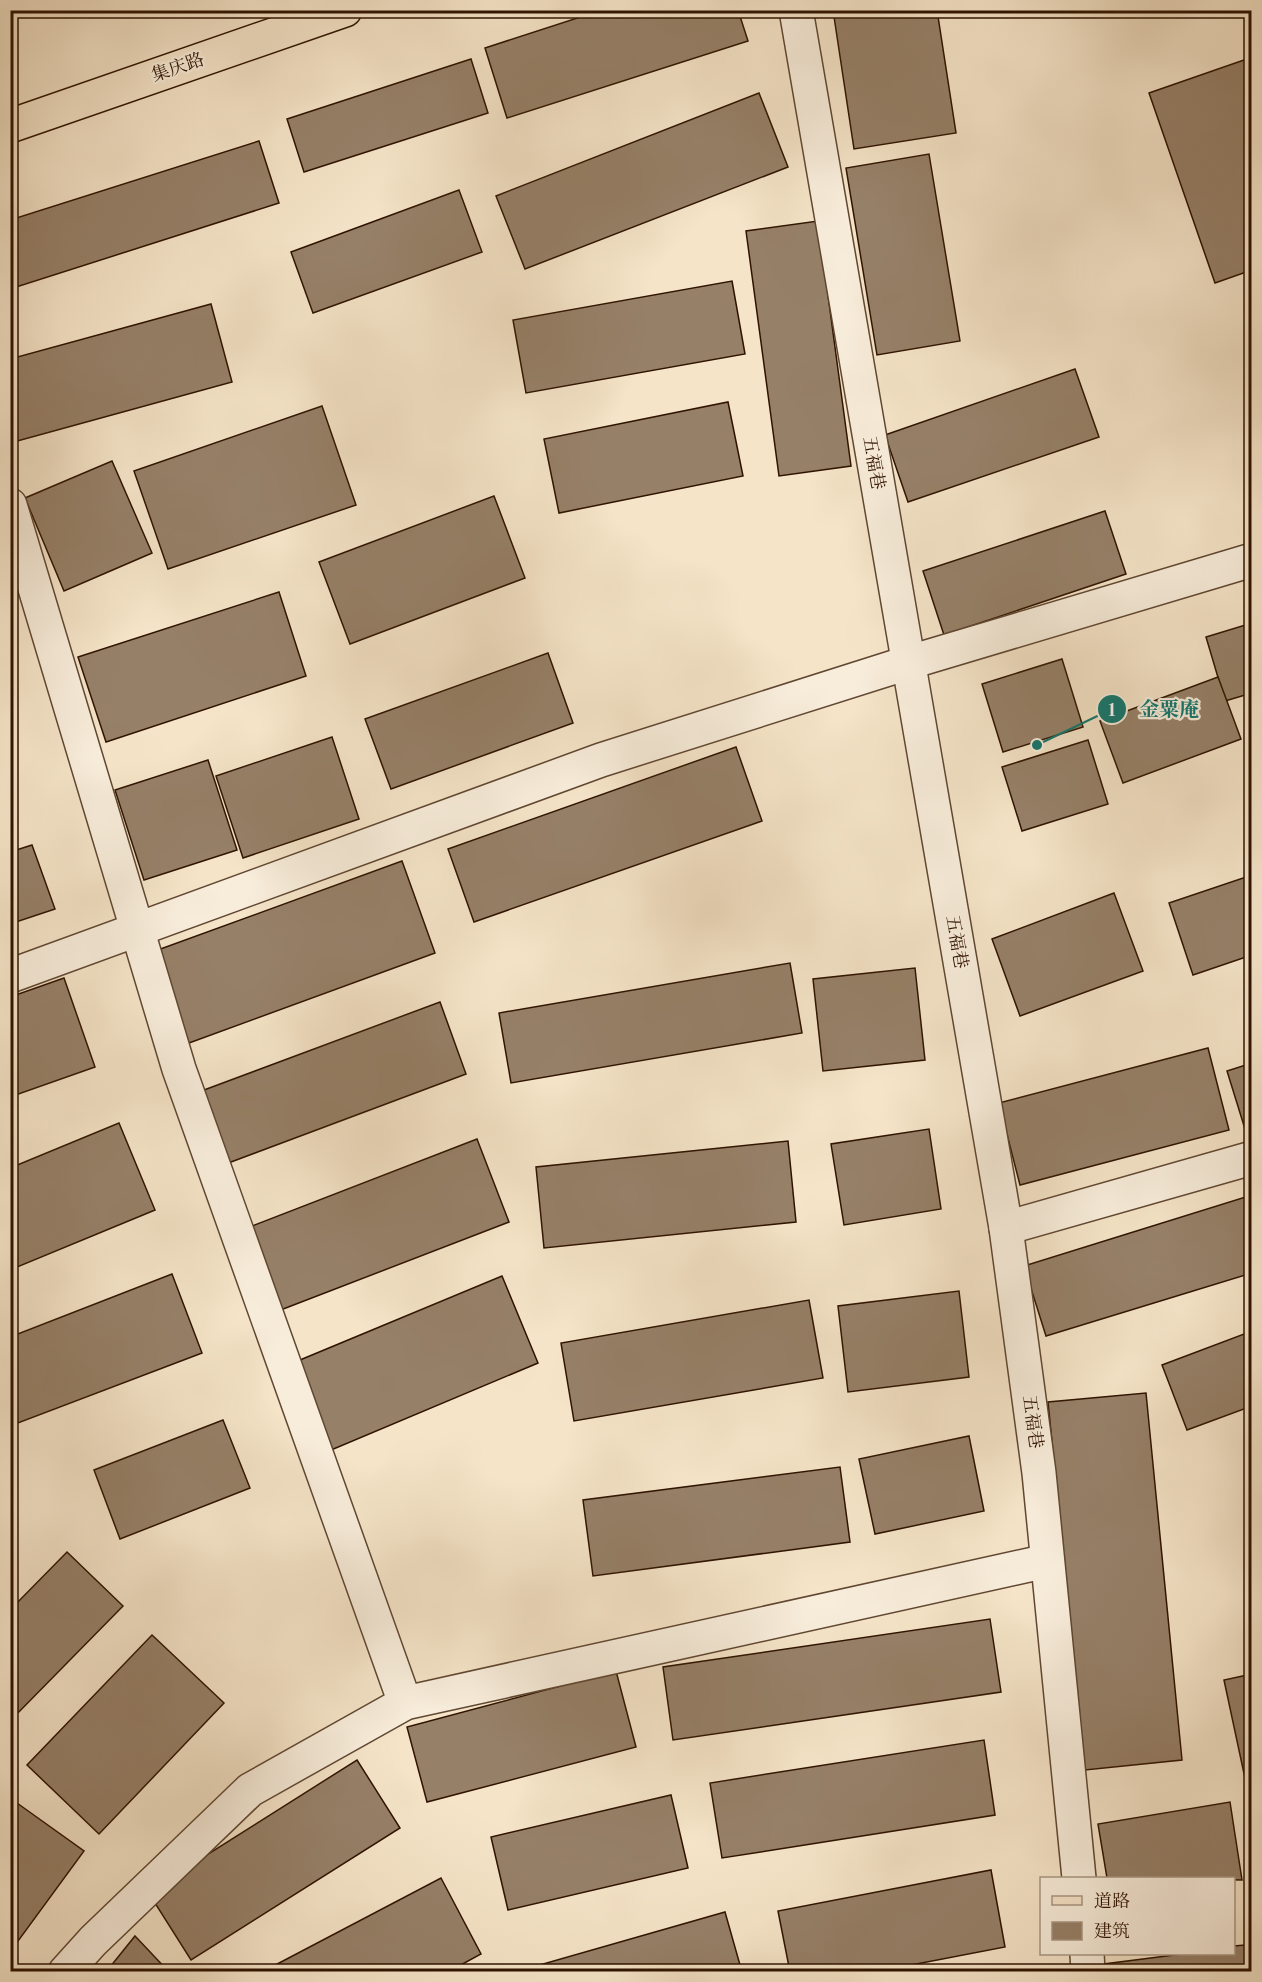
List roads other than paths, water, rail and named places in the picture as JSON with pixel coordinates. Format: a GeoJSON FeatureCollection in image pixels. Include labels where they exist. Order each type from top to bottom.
{"type":"FeatureCollection","features":[{"type":"Feature","properties":{"kind":"main road","name":"集庆路"},"geometry":{"type":"LineString","coordinates":[[10,126],[345,10]]}},
{"type":"Feature","properties":{"kind":"street","name":"五福巷"},"geometry":{"type":"LineString","coordinates":[[795,10],[1006,1228],[1047,1561],[1079,1877]]}},
{"type":"Feature","properties":{"kind":"street"},"geometry":{"type":"LineString","coordinates":[[10,505],[179,1069],[405,1702]]}},
{"type":"Feature","properties":{"kind":"street"},"geometry":{"type":"LineString","coordinates":[[10,976],[601,760],[907,663],[1251,560]]}},
{"type":"Feature","properties":{"kind":"street"},"geometry":{"type":"LineString","coordinates":[[1006,1228],[1251,1158]]}},
{"type":"Feature","properties":{"kind":"street"},"geometry":{"type":"LineString","coordinates":[[65,1971],[93,1941],[250,1790],[405,1702],[1047,1561]]}},
{"type":"Feature","properties":{"kind":"street"},"geometry":{"type":"LineString","coordinates":[[1087,1955],[1088,1971]]}},
{"type":"Feature","properties":{"kind":"place","name":"金粟庵"},"geometry":{"type":"Point","coordinates":[1037,745]}}]}
